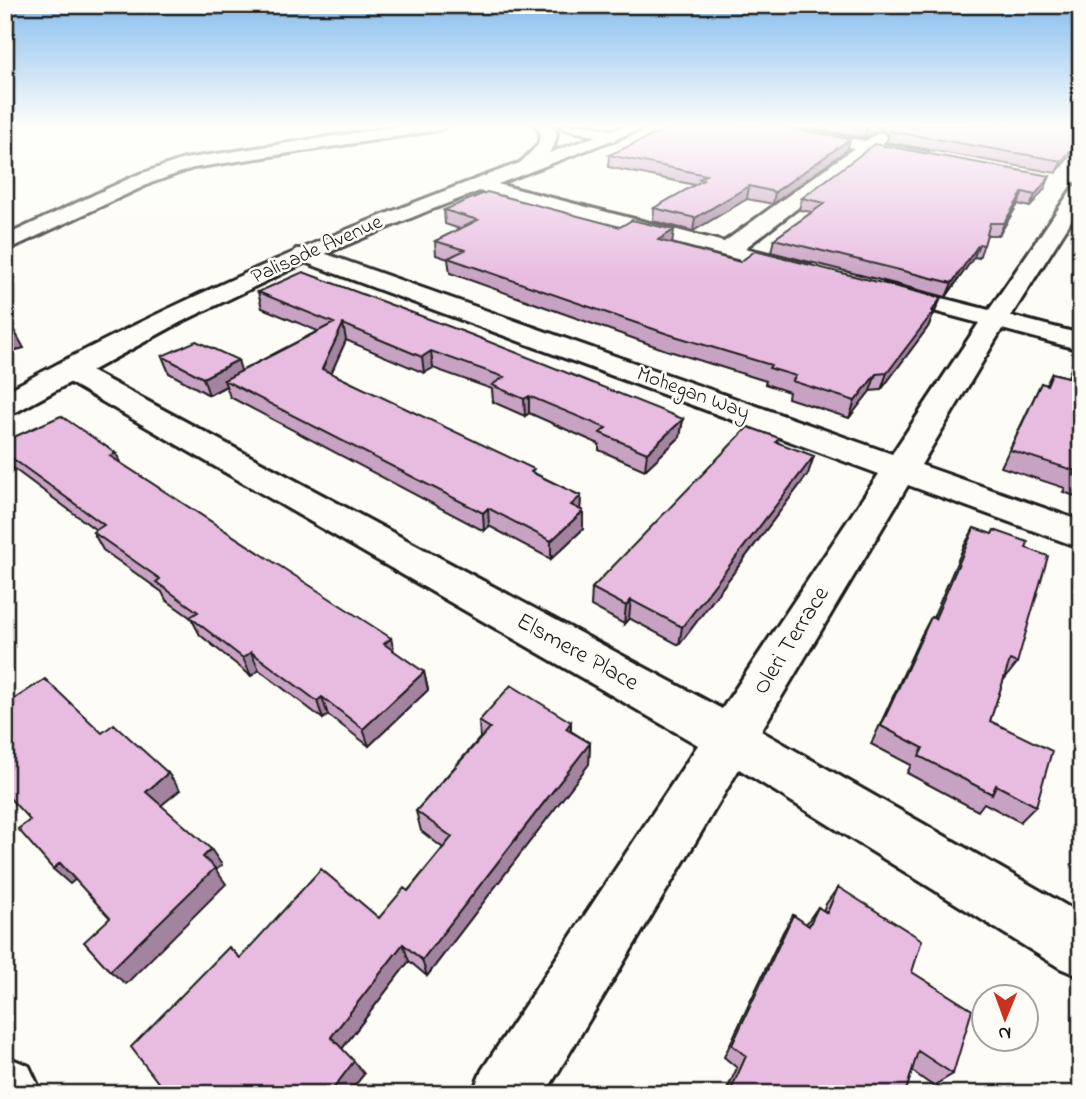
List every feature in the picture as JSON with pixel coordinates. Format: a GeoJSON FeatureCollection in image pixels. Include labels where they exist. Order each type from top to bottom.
{"type":"FeatureCollection","features":[{"type":"Feature","properties":{"kind":"street"},"geometry":{"type":"LineString","coordinates":[[5,244],[151,176]]}},
{"type":"Feature","properties":{"kind":"street","name":"Palisade Avenue"},"geometry":{"type":"LineString","coordinates":[[5,405],[68,370],[304,254],[501,176]]}},
{"type":"Feature","properties":{"kind":"street"},"geometry":{"type":"LineString","coordinates":[[728,250],[827,176]]}},
{"type":"Feature","properties":{"kind":"street"},"geometry":{"type":"LineString","coordinates":[[478,185],[821,274]]}},
{"type":"Feature","properties":{"kind":"street","name":"Oleri Terrace"},"geometry":{"type":"LineString","coordinates":[[506,1094],[1076,186]]}},
{"type":"Feature","properties":{"kind":"street","name":"Mohegan Way"},"geometry":{"type":"LineString","coordinates":[[304,254],[1081,535]]}},
{"type":"Feature","properties":{"kind":"street"},"geometry":{"type":"LineString","coordinates":[[861,285],[1081,342]]}},
{"type":"Feature","properties":{"kind":"street","name":"Elsmere Place"},"geometry":{"type":"LineString","coordinates":[[68,370],[730,738],[1081,947]]}},
{"type":"Feature","properties":{"kind":"building"},"geometry":{"type":"Polygon","coordinates":[[[704,176],[797,176],[775,192],[749,186],[695,218],[654,208],[703,180],[699,179],[704,176]]]}},
{"type":"Feature","properties":{"kind":"building"},"geometry":{"type":"Polygon","coordinates":[[[831,176],[1050,176],[1035,195],[1023,192],[1004,223],[990,223],[984,245],[979,244],[952,283],[774,239],[825,203],[802,198],[831,176]]]}},
{"type":"Feature","properties":{"kind":"building"},"geometry":{"type":"Polygon","coordinates":[[[487,192],[620,227],[632,220],[674,230],[658,240],[740,262],[755,251],[941,298],[887,373],[876,374],[855,401],[792,381],[796,376],[769,368],[771,365],[668,334],[448,258],[465,250],[435,241],[478,220],[444,210],[487,192]]]}},
{"type":"Feature","properties":{"kind":"building"},"geometry":{"type":"Polygon","coordinates":[[[303,272],[472,335],[683,419],[647,453],[600,433],[606,428],[529,396],[524,399],[492,385],[504,377],[431,351],[422,357],[343,324],[322,369],[534,469],[531,472],[581,496],[571,505],[583,511],[551,541],[488,508],[483,513],[224,380],[334,323],[258,292],[303,272]]]}},
{"type":"Feature","properties":{"kind":"building"},"geometry":{"type":"Polygon","coordinates":[[[196,341],[238,360],[203,378],[162,356],[196,341]]]}},
{"type":"Feature","properties":{"kind":"building"},"geometry":{"type":"Polygon","coordinates":[[[1081,350],[1081,477],[1074,475],[1076,471],[1010,450],[1041,383],[1047,385],[1052,373],[1071,378],[1081,350]]]}},
{"type":"Feature","properties":{"kind":"building"},"geometry":{"type":"Polygon","coordinates":[[[61,416],[116,453],[110,456],[391,638],[384,644],[424,672],[363,729],[322,697],[317,701],[251,652],[243,658],[190,617],[198,612],[156,582],[160,579],[93,532],[104,525],[5,453],[5,441],[61,416]]]}},
{"type":"Feature","properties":{"kind":"building"},"geometry":{"type":"Polygon","coordinates":[[[748,427],[779,438],[776,442],[814,456],[682,627],[631,600],[626,606],[592,588],[748,427]]]}},
{"type":"Feature","properties":{"kind":"building"},"geometry":{"type":"Polygon","coordinates":[[[974,528],[992,534],[994,530],[1028,542],[1026,548],[1048,556],[1017,663],[1010,660],[990,721],[1052,751],[1036,806],[996,785],[992,794],[919,756],[923,748],[881,726],[931,617],[935,619],[974,528]]]}},
{"type":"Feature","properties":{"kind":"building"},"geometry":{"type":"Polygon","coordinates":[[[45,679],[102,733],[114,724],[168,773],[146,792],[211,849],[203,857],[215,868],[110,971],[84,942],[110,918],[60,863],[53,869],[18,829],[30,820],[5,793],[5,705],[45,679]]]}},
{"type":"Feature","properties":{"kind":"building"},"geometry":{"type":"Polygon","coordinates":[[[511,685],[571,722],[566,729],[590,743],[422,960],[403,944],[331,1037],[354,1061],[329,1094],[167,1094],[131,1047],[229,947],[240,958],[321,869],[379,918],[404,888],[408,891],[452,837],[416,811],[490,728],[479,721],[511,685]]]}},
{"type":"Feature","properties":{"kind":"building"},"geometry":{"type":"Polygon","coordinates":[[[838,887],[922,940],[912,972],[970,1009],[953,1074],[918,1051],[905,1094],[729,1094],[746,1056],[732,1045],[793,915],[809,926],[818,907],[827,913],[838,887]]]}}]}
